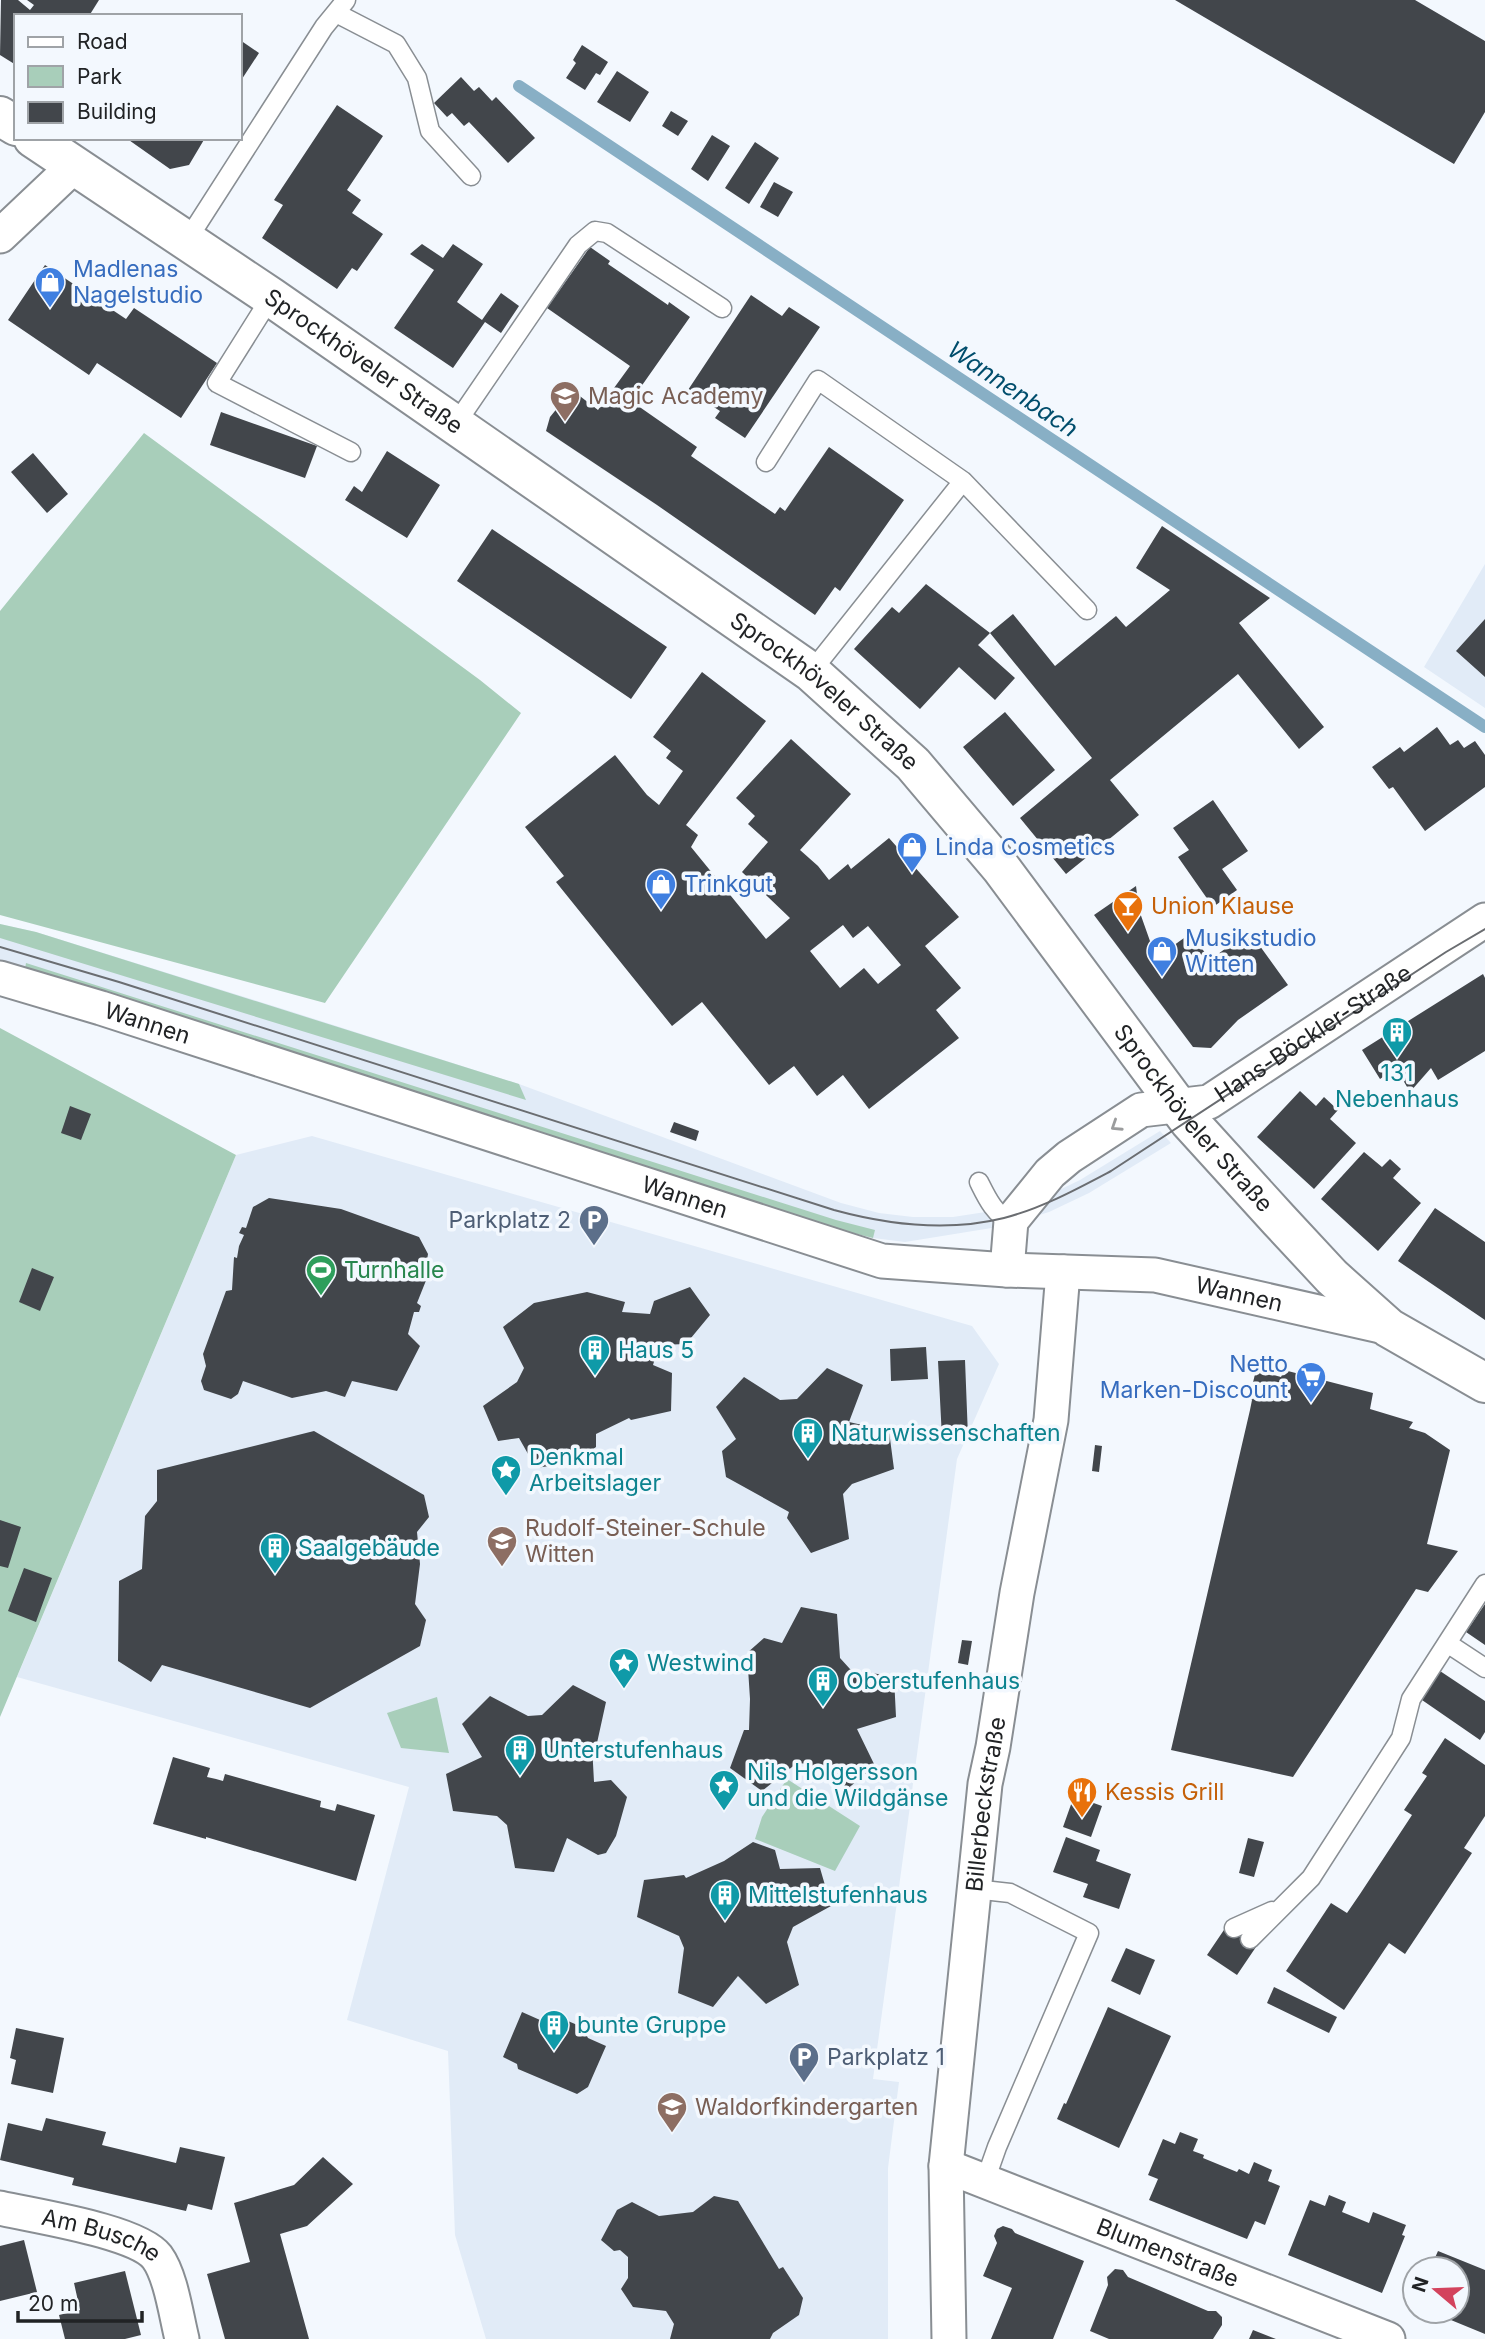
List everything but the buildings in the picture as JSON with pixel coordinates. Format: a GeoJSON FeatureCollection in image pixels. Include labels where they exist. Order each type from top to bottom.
{"type":"FeatureCollection","features":[{"type":"Feature","properties":{"kind":"main road","name":"Sprockhöveler Straße"},"geometry":{"type":"LineString","coordinates":[[36,140],[271,297],[811,672],[913,764],[1001,868],[1189,1121],[1332,1277],[1390,1328],[1485,1382]]}},
{"type":"Feature","properties":{"kind":"street"},"geometry":{"type":"LineString","coordinates":[[0,236],[74,166]]}},
{"type":"Feature","properties":{"kind":"street","name":"Hans-Böckler-Straße"},"geometry":{"type":"LineString","coordinates":[[1011,1221],[1049,1173],[1141,1110],[1209,1102],[1485,920]]}},
{"type":"Feature","properties":{"kind":"street","name":"Wannen"},"geometry":{"type":"LineString","coordinates":[[0,978],[101,1008],[883,1261],[1007,1270],[1155,1275],[1390,1328]]}},
{"type":"Feature","properties":{"kind":"street"},"geometry":{"type":"LineString","coordinates":[[1007,1270],[1011,1221]]}},
{"type":"Feature","properties":{"kind":"street","name":"Billerbeckstraße"},"geometry":{"type":"LineString","coordinates":[[949,2339],[946,2166],[985,1784],[1017,1593],[1051,1420],[1063,1272]]}},
{"type":"Feature","properties":{"kind":"street","name":"Blumenstraße"},"geometry":{"type":"LineString","coordinates":[[946,2166],[1388,2339]]}},
{"type":"Feature","properties":{"kind":"street","name":"Am Busche"},"geometry":{"type":"LineString","coordinates":[[0,2208],[125,2237],[147,2248],[157,2258],[165,2273],[182,2339]]}},
{"type":"Feature","properties":{"kind":"lane"},"geometry":{"type":"LineString","coordinates":[[187,242],[324,27],[341,6],[397,44],[417,78],[430,131],[471,176]]}},
{"type":"Feature","properties":{"kind":"lane"},"geometry":{"type":"LineString","coordinates":[[455,425],[578,245],[595,231],[607,233],[722,308]]}},
{"type":"Feature","properties":{"kind":"lane"},"geometry":{"type":"LineString","coordinates":[[271,297],[217,383],[351,452]]}},
{"type":"Feature","properties":{"kind":"lane"},"geometry":{"type":"LineString","coordinates":[[766,462],[818,380],[963,481],[1087,610]]}},
{"type":"Feature","properties":{"kind":"lane"},"geometry":{"type":"LineString","coordinates":[[811,672],[963,481]]}},
{"type":"Feature","properties":{"kind":"lane"},"geometry":{"type":"LineString","coordinates":[[979,1182],[1003,1218],[1011,1221]]}},
{"type":"Feature","properties":{"kind":"lane"},"geometry":{"type":"LineString","coordinates":[[1250,1939],[1311,1878],[1401,1738],[1411,1699],[1485,1584]]}},
{"type":"Feature","properties":{"kind":"lane"},"geometry":{"type":"LineString","coordinates":[[1447,1643],[1485,1668]]}},
{"type":"Feature","properties":{"kind":"lane"},"geometry":{"type":"LineString","coordinates":[[974,1889],[1010,1893],[1088,1933],[985,2181]]}},
{"type":"Feature","properties":{"kind":"lane"},"geometry":{"type":"LineString","coordinates":[[1234,1928],[1284,1905]]}},
{"type":"Feature","properties":{"kind":"shaded area"},"geometry":{"type":"Polygon","coordinates":[[[1485,564],[1485,708],[1424,667],[1485,564]]]}},
{"type":"Feature","properties":{"kind":"shaded area"},"geometry":{"type":"Polygon","coordinates":[[[0,924],[36,932],[519,1084],[841,1203],[879,1213],[913,1217],[953,1217],[992,1211],[1051,1194],[1080,1180],[1160,1131],[1171,1143],[1089,1193],[1049,1212],[1004,1226],[905,1242],[873,1238],[833,1228],[508,1121],[0,961],[0,924]]]}},
{"type":"Feature","properties":{"kind":"shaded area","name":"Rudolf-Steiner-Schule Witten"},"geometry":{"type":"Polygon","coordinates":[[[312,1136],[972,1326],[999,1364],[957,1459],[873,2079],[899,2082],[888,2168],[888,2339],[486,2339],[455,2235],[448,2051],[347,2020],[409,1787],[17,1677],[236,1155],[312,1136]]]}},
{"type":"Feature","properties":{"kind":"green space"},"geometry":{"type":"Polygon","coordinates":[[[144,433],[521,713],[325,1003],[0,915],[0,611],[144,433]]]}},
{"type":"Feature","properties":{"kind":"green space"},"geometry":{"type":"Polygon","coordinates":[[[0,924],[36,932],[519,1084],[526,1100],[0,938],[0,924]]]}},
{"type":"Feature","properties":{"kind":"green space"},"geometry":{"type":"Polygon","coordinates":[[[26,963],[836,1220],[875,1230],[873,1238],[833,1228],[508,1121],[25,969],[26,963]]]}},
{"type":"Feature","properties":{"kind":"green space"},"geometry":{"type":"Polygon","coordinates":[[[0,1028],[236,1155],[0,1717],[0,1028]]]}},
{"type":"Feature","properties":{"kind":"green space"},"geometry":{"type":"Polygon","coordinates":[[[437,1697],[449,1753],[401,1748],[387,1713],[437,1697]]]}},
{"type":"Feature","properties":{"kind":"green space"},"geometry":{"type":"Polygon","coordinates":[[[787,1779],[860,1826],[835,1871],[755,1839],[762,1817],[787,1779]]]}},
{"type":"Feature","properties":{"kind":"waterway","name":"Wannenbach"},"geometry":{"type":"LineString","coordinates":[[519,86],[1485,727]]}},
{"type":"Feature","properties":{"kind":"tram line"},"geometry":{"type":"LineString","coordinates":[[0,947],[119,982],[834,1210],[876,1220],[940,1226],[983,1222],[1018,1214],[1059,1198],[1111,1171],[1485,929]]}},
{"type":"Feature","properties":{"kind":"place","name":"Madlenas Nagelstudio"},"geometry":{"type":"Point","coordinates":[50,309]}},
{"type":"Feature","properties":{"kind":"place","name":"Magic Academy"},"geometry":{"type":"Point","coordinates":[565,423]}},
{"type":"Feature","properties":{"kind":"place","name":"Linda Cosmetics"},"geometry":{"type":"Point","coordinates":[912,874]}},
{"type":"Feature","properties":{"kind":"place","name":"Trinkgut"},"geometry":{"type":"Point","coordinates":[661,911]}},
{"type":"Feature","properties":{"kind":"place","name":"Union Klause"},"geometry":{"type":"Point","coordinates":[1128,933]}},
{"type":"Feature","properties":{"kind":"place","name":"Musikstudio Witten"},"geometry":{"type":"Point","coordinates":[1162,978]}},
{"type":"Feature","properties":{"kind":"place","name":"131 Nebenhaus"},"geometry":{"type":"Point","coordinates":[1397,1059]}},
{"type":"Feature","properties":{"kind":"place","name":"Parkplatz 2"},"geometry":{"type":"Point","coordinates":[594,1247]}},
{"type":"Feature","properties":{"kind":"place","name":"Turnhalle"},"geometry":{"type":"Point","coordinates":[321,1297]}},
{"type":"Feature","properties":{"kind":"place","name":"Haus 5"},"geometry":{"type":"Point","coordinates":[595,1377]}},
{"type":"Feature","properties":{"kind":"place","name":"Netto Marken-Discount"},"geometry":{"type":"Point","coordinates":[1311,1404]}},
{"type":"Feature","properties":{"kind":"place","name":"Naturwissenschaften"},"geometry":{"type":"Point","coordinates":[808,1460]}},
{"type":"Feature","properties":{"kind":"place","name":"Denkmal Arbeitslager"},"geometry":{"type":"Point","coordinates":[506,1497]}},
{"type":"Feature","properties":{"kind":"place","name":"Rudolf-Steiner-Schule Witten"},"geometry":{"type":"Point","coordinates":[502,1568]}},
{"type":"Feature","properties":{"kind":"place","name":"Saalgebäude"},"geometry":{"type":"Point","coordinates":[275,1575]}},
{"type":"Feature","properties":{"kind":"place","name":"Westwind"},"geometry":{"type":"Point","coordinates":[624,1690]}},
{"type":"Feature","properties":{"kind":"place","name":"Oberstufenhaus"},"geometry":{"type":"Point","coordinates":[823,1708]}},
{"type":"Feature","properties":{"kind":"place","name":"Unterstufenhaus"},"geometry":{"type":"Point","coordinates":[520,1777]}},
{"type":"Feature","properties":{"kind":"place","name":"Nils Holgersson und die Wildgänse"},"geometry":{"type":"Point","coordinates":[724,1812]}},
{"type":"Feature","properties":{"kind":"place","name":"Kessis Grill"},"geometry":{"type":"Point","coordinates":[1082,1819]}},
{"type":"Feature","properties":{"kind":"place","name":"Mittelstufenhaus"},"geometry":{"type":"Point","coordinates":[725,1922]}},
{"type":"Feature","properties":{"kind":"place","name":"bunte Gruppe"},"geometry":{"type":"Point","coordinates":[554,2052]}},
{"type":"Feature","properties":{"kind":"place","name":"Parkplatz 1"},"geometry":{"type":"Point","coordinates":[804,2084]}},
{"type":"Feature","properties":{"kind":"place","name":"Waldorfkindergarten"},"geometry":{"type":"Point","coordinates":[672,2134]}}]}
